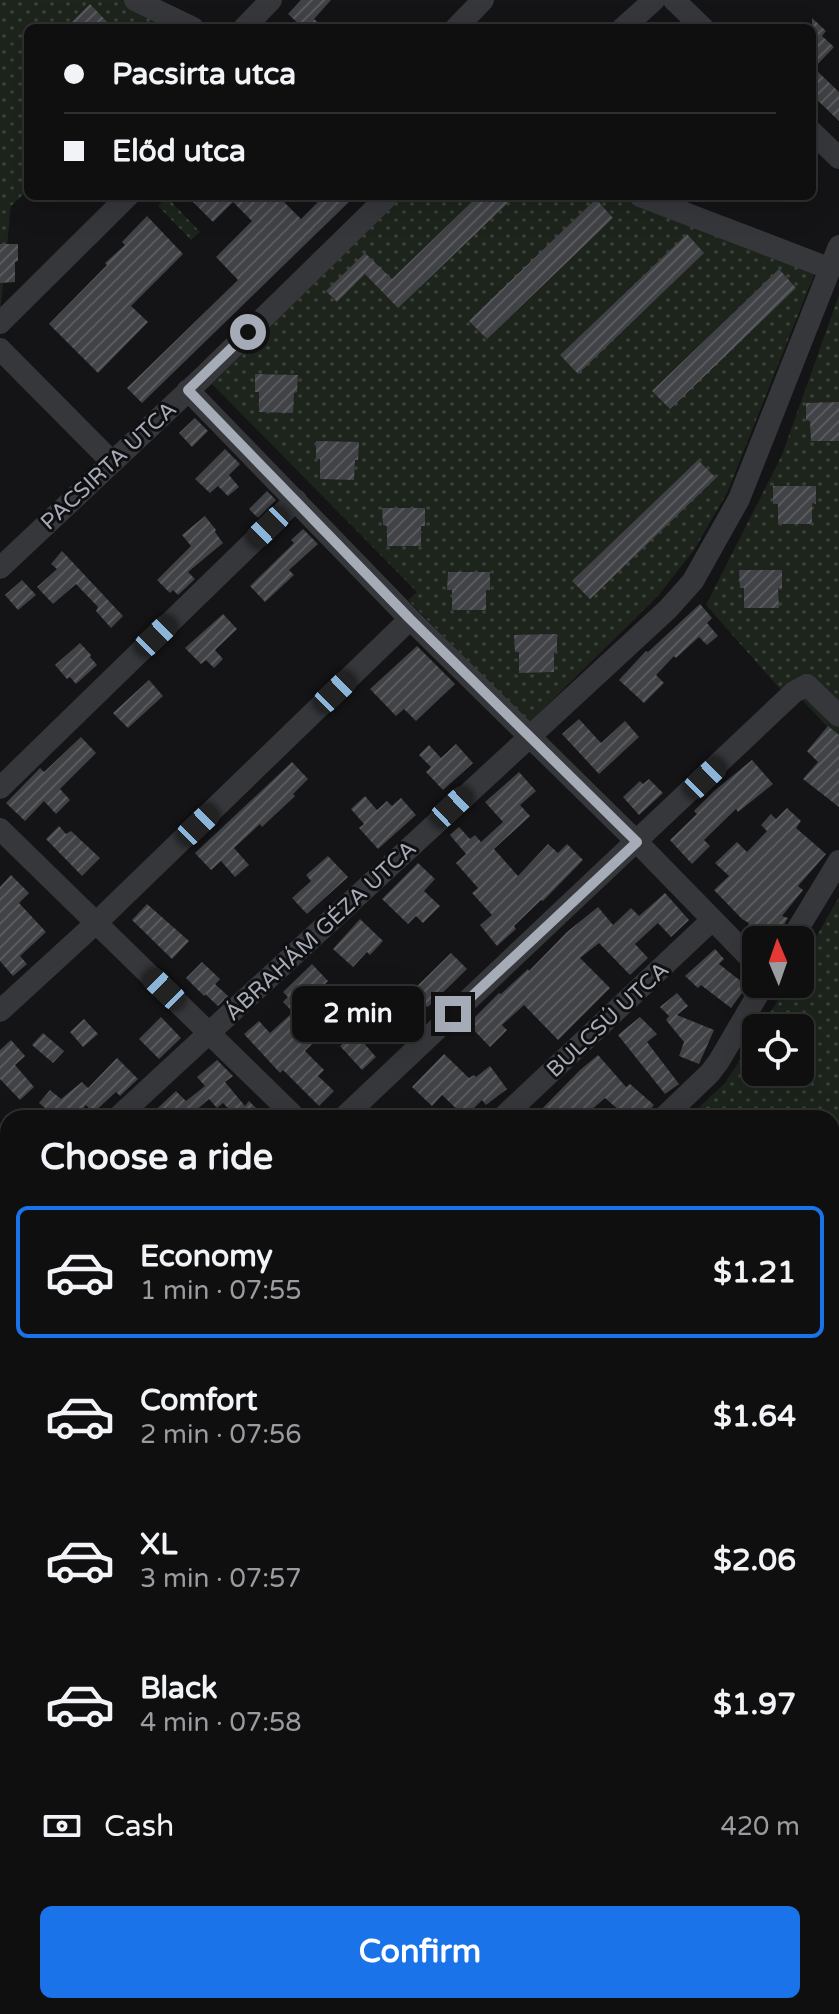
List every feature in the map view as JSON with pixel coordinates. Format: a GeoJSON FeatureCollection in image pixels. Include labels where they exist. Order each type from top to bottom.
{"type":"FeatureCollection","features":[{"type":"Feature","properties":{"kind":"street"},"geometry":{"type":"LineString","coordinates":[[135,0],[185,24]]}},
{"type":"Feature","properties":{"kind":"street"},"geometry":{"type":"LineString","coordinates":[[248,24],[271,0]]}},
{"type":"Feature","properties":{"kind":"street"},"geometry":{"type":"LineString","coordinates":[[460,24],[483,0]]}},
{"type":"Feature","properties":{"kind":"street"},"geometry":{"type":"LineString","coordinates":[[627,24],[654,0]]}},
{"type":"Feature","properties":{"kind":"street"},"geometry":{"type":"LineString","coordinates":[[674,0],[699,24]]}},
{"type":"Feature","properties":{"kind":"street"},"geometry":{"type":"LineString","coordinates":[[816,136],[839,158]]}},
{"type":"Feature","properties":{"kind":"street"},"geometry":{"type":"LineString","coordinates":[[0,323],[124,200]]}},
{"type":"Feature","properties":{"kind":"street"},"geometry":{"type":"LineString","coordinates":[[53,269],[80,263],[135,209],[135,200]]}},
{"type":"Feature","properties":{"kind":"street","name":"PACSIRTA UTCA"},"geometry":{"type":"LineString","coordinates":[[0,568],[384,200]]}},
{"type":"Feature","properties":{"kind":"street"},"geometry":{"type":"LineString","coordinates":[[650,200],[831,269]]}},
{"type":"Feature","properties":{"kind":"street","name":"ÁBRAHÁM GÉZA UTCA"},"geometry":{"type":"LineString","coordinates":[[126,1110],[668,609],[693,581],[739,499],[839,246]]}},
{"type":"Feature","properties":{"kind":"street"},"geometry":{"type":"LineString","coordinates":[[0,349],[111,461]]}},
{"type":"Feature","properties":{"kind":"street"},"geometry":{"type":"LineString","coordinates":[[188,390],[410,619],[742,950]]}},
{"type":"Feature","properties":{"kind":"street"},"geometry":{"type":"LineString","coordinates":[[0,788],[296,500]]}},
{"type":"Feature","properties":{"kind":"street"},"geometry":{"type":"LineString","coordinates":[[0,1011],[96,923],[410,619]]}},
{"type":"Feature","properties":{"kind":"street"},"geometry":{"type":"LineString","coordinates":[[352,1110],[794,692],[807,685],[839,716]]}},
{"type":"Feature","properties":{"kind":"street"},"geometry":{"type":"LineString","coordinates":[[0,829],[288,1110]]}},
{"type":"Feature","properties":{"kind":"street"},"geometry":{"type":"LineString","coordinates":[[800,926],[839,861]]}},
{"type":"Feature","properties":{"kind":"street","name":"BULCSÚ UTCA"},"geometry":{"type":"LineString","coordinates":[[510,1110],[712,920]]}},
{"type":"Feature","properties":{"kind":"street"},"geometry":{"type":"LineString","coordinates":[[671,1110],[710,1073],[756,998]]}},
{"type":"Feature","properties":{"kind":"shaded area"},"geometry":{"type":"Polygon","coordinates":[[[0,0],[135,0],[185,24],[24,24],[24,194],[11,206],[0,313],[0,0]]]}},
{"type":"Feature","properties":{"kind":"shaded area"},"geometry":{"type":"Polygon","coordinates":[[[164,200],[170,200],[200,232],[191,240],[158,206],[164,200]]]}},
{"type":"Feature","properties":{"kind":"shaded area"},"geometry":{"type":"Polygon","coordinates":[[[398,200],[628,200],[816,270],[727,493],[694,550],[658,596],[529,723],[408,600],[417,592],[212,384],[398,200]]]}},
{"type":"Feature","properties":{"kind":"shaded area"},"geometry":{"type":"Polygon","coordinates":[[[839,295],[839,739],[802,700],[800,693],[781,690],[706,605],[782,455],[839,295]]]}},
{"type":"Feature","properties":{"kind":"shaded area"},"geometry":{"type":"Polygon","coordinates":[[[839,897],[839,1110],[696,1110],[725,1083],[742,1057],[742,1086],[814,1086],[814,1014],[769,1014],[779,998],[814,998],[814,941],[839,897]]]}},
{"type":"Feature","properties":{"kind":"building"},"geometry":{"type":"Polygon","coordinates":[[[301,0],[331,0],[314,19],[320,24],[299,24],[288,14],[301,0]]]}},
{"type":"Feature","properties":{"kind":"building"},"geometry":{"type":"Polygon","coordinates":[[[90,4],[109,24],[70,24],[90,4]]]}},
{"type":"Feature","properties":{"kind":"building"},"geometry":{"type":"Polygon","coordinates":[[[812,18],[826,31],[822,36],[834,47],[816,66],[816,24],[812,24],[812,18]]]}},
{"type":"Feature","properties":{"kind":"building"},"geometry":{"type":"Polygon","coordinates":[[[816,70],[839,92],[839,121],[816,99],[816,70]]]}},
{"type":"Feature","properties":{"kind":"building"},"geometry":{"type":"Polygon","coordinates":[[[191,200],[282,200],[301,219],[320,200],[351,200],[142,403],[127,388],[238,280],[216,257],[252,221],[233,202],[213,222],[191,200]]]}},
{"type":"Feature","properties":{"kind":"building"},"geometry":{"type":"Polygon","coordinates":[[[474,200],[511,200],[398,308],[365,274],[337,302],[326,291],[365,253],[392,279],[474,200]]]}},
{"type":"Feature","properties":{"kind":"building"},"geometry":{"type":"Polygon","coordinates":[[[595,200],[613,218],[487,339],[469,321],[595,200]]]}},
{"type":"Feature","properties":{"kind":"building"},"geometry":{"type":"Polygon","coordinates":[[[147,216],[183,254],[131,306],[148,322],[98,373],[49,324],[107,265],[105,263],[125,245],[122,242],[147,216]]]}},
{"type":"Feature","properties":{"kind":"building"},"geometry":{"type":"Polygon","coordinates":[[[687,234],[704,253],[578,374],[560,355],[687,234]]]}},
{"type":"Feature","properties":{"kind":"building"},"geometry":{"type":"Polygon","coordinates":[[[0,244],[18,244],[15,282],[0,283],[0,244]]]}},
{"type":"Feature","properties":{"kind":"building"},"geometry":{"type":"Polygon","coordinates":[[[779,269],[796,288],[670,409],[652,391],[779,269]]]}},
{"type":"Feature","properties":{"kind":"building"},"geometry":{"type":"Polygon","coordinates":[[[255,374],[298,375],[293,413],[259,412],[255,374]]]}},
{"type":"Feature","properties":{"kind":"building"},"geometry":{"type":"Polygon","coordinates":[[[839,402],[839,441],[811,441],[806,403],[839,402]]]}},
{"type":"Feature","properties":{"kind":"building"},"geometry":{"type":"Polygon","coordinates":[[[195,418],[208,431],[192,447],[179,433],[195,418]]]}},
{"type":"Feature","properties":{"kind":"building"},"geometry":{"type":"Polygon","coordinates":[[[316,441],[359,442],[354,480],[320,479],[316,441]]]}},
{"type":"Feature","properties":{"kind":"building"},"geometry":{"type":"Polygon","coordinates":[[[225,449],[240,464],[229,475],[239,487],[228,496],[218,486],[210,493],[195,479],[225,449]]]}},
{"type":"Feature","properties":{"kind":"building"},"geometry":{"type":"Polygon","coordinates":[[[698,460],[716,478],[590,599],[572,581],[698,460]]]}},
{"type":"Feature","properties":{"kind":"building"},"geometry":{"type":"Polygon","coordinates":[[[773,486],[816,486],[812,524],[778,524],[778,504],[773,504],[773,486]]]}},
{"type":"Feature","properties":{"kind":"building"},"geometry":{"type":"Polygon","coordinates":[[[267,491],[276,500],[258,518],[249,509],[267,491]]]}},
{"type":"Feature","properties":{"kind":"building"},"geometry":{"type":"Polygon","coordinates":[[[382,508],[425,508],[421,546],[387,546],[387,526],[383,525],[382,508]]]}},
{"type":"Feature","properties":{"kind":"building"},"geometry":{"type":"Polygon","coordinates":[[[205,516],[223,543],[188,572],[195,579],[178,595],[173,590],[170,593],[157,580],[191,546],[182,535],[205,516]]]}},
{"type":"Feature","properties":{"kind":"building"},"geometry":{"type":"Polygon","coordinates":[[[303,529],[318,544],[289,570],[294,575],[265,602],[250,586],[294,543],[291,540],[303,529]]]}},
{"type":"Feature","properties":{"kind":"building"},"geometry":{"type":"Polygon","coordinates":[[[62,551],[123,616],[111,628],[96,611],[98,607],[76,584],[53,604],[37,587],[57,569],[51,564],[62,551]]]}},
{"type":"Feature","properties":{"kind":"building"},"geometry":{"type":"Polygon","coordinates":[[[739,570],[782,570],[782,588],[778,588],[779,608],[744,608],[744,588],[740,588],[739,570]]]}},
{"type":"Feature","properties":{"kind":"building"},"geometry":{"type":"Polygon","coordinates":[[[448,572],[490,572],[486,610],[452,610],[452,590],[447,590],[448,572]]]}},
{"type":"Feature","properties":{"kind":"building"},"geometry":{"type":"Polygon","coordinates":[[[22,580],[36,595],[18,610],[5,595],[22,580]]]}},
{"type":"Feature","properties":{"kind":"building"},"geometry":{"type":"Polygon","coordinates":[[[700,604],[712,618],[707,623],[718,636],[707,645],[699,637],[676,658],[674,656],[656,675],[664,683],[644,703],[619,680],[646,651],[700,604]]]}},
{"type":"Feature","properties":{"kind":"building"},"geometry":{"type":"Polygon","coordinates":[[[223,614],[237,629],[215,650],[223,659],[214,668],[206,660],[201,664],[185,648],[223,614]]]}},
{"type":"Feature","properties":{"kind":"building"},"geometry":{"type":"Polygon","coordinates":[[[557,634],[554,672],[519,673],[519,652],[515,652],[514,635],[557,634]]]}},
{"type":"Feature","properties":{"kind":"building"},"geometry":{"type":"Polygon","coordinates":[[[80,643],[97,665],[76,684],[55,665],[80,643]]]}},
{"type":"Feature","properties":{"kind":"building"},"geometry":{"type":"Polygon","coordinates":[[[417,646],[455,684],[416,721],[404,709],[396,716],[370,689],[417,646]]]}},
{"type":"Feature","properties":{"kind":"building"},"geometry":{"type":"Polygon","coordinates":[[[149,680],[163,696],[128,728],[113,713],[149,680]]]}},
{"type":"Feature","properties":{"kind":"building"},"geometry":{"type":"Polygon","coordinates":[[[579,719],[601,743],[625,721],[639,737],[599,774],[562,734],[579,719]]]}},
{"type":"Feature","properties":{"kind":"building"},"geometry":{"type":"Polygon","coordinates":[[[828,726],[839,735],[839,807],[803,779],[818,762],[807,751],[828,726]]]}},
{"type":"Feature","properties":{"kind":"building"},"geometry":{"type":"Polygon","coordinates":[[[81,737],[96,753],[60,789],[70,800],[56,814],[44,801],[25,821],[6,803],[40,768],[44,772],[81,737]]]}},
{"type":"Feature","properties":{"kind":"building"},"geometry":{"type":"Polygon","coordinates":[[[456,744],[473,763],[443,790],[426,772],[431,767],[419,755],[429,745],[441,758],[456,744]]]}},
{"type":"Feature","properties":{"kind":"building"},"geometry":{"type":"Polygon","coordinates":[[[752,760],[773,784],[738,812],[736,809],[704,840],[710,846],[692,864],[670,840],[697,814],[694,811],[714,791],[752,760]]]}},
{"type":"Feature","properties":{"kind":"building"},"geometry":{"type":"Polygon","coordinates":[[[292,762],[308,779],[262,827],[260,824],[234,848],[249,865],[235,877],[221,861],[211,870],[195,853],[292,762]]]}},
{"type":"Feature","properties":{"kind":"building"},"geometry":{"type":"Polygon","coordinates":[[[519,772],[536,791],[520,805],[530,816],[494,849],[518,876],[548,844],[558,853],[567,844],[583,860],[497,946],[480,925],[492,915],[472,893],[478,888],[456,863],[466,854],[450,835],[459,827],[470,839],[475,835],[481,842],[503,822],[485,802],[519,772]]]}},
{"type":"Feature","properties":{"kind":"building"},"geometry":{"type":"Polygon","coordinates":[[[649,779],[663,793],[639,815],[623,797],[640,781],[643,784],[649,779]]]}},
{"type":"Feature","properties":{"kind":"building"},"geometry":{"type":"Polygon","coordinates":[[[365,796],[377,810],[387,801],[392,806],[401,798],[416,815],[378,849],[359,828],[364,824],[351,809],[365,796]]]}},
{"type":"Feature","properties":{"kind":"building"},"geometry":{"type":"Polygon","coordinates":[[[787,808],[801,821],[796,828],[826,854],[798,886],[803,890],[782,916],[788,918],[783,926],[748,926],[749,923],[714,890],[729,876],[715,863],[737,842],[747,852],[767,831],[761,825],[771,814],[776,819],[787,808]]]}},
{"type":"Feature","properties":{"kind":"building"},"geometry":{"type":"Polygon","coordinates":[[[59,826],[66,834],[71,831],[100,858],[82,876],[46,839],[59,826]]]}},
{"type":"Feature","properties":{"kind":"building"},"geometry":{"type":"Polygon","coordinates":[[[328,856],[348,877],[307,914],[292,898],[311,881],[306,875],[328,856]]]}},
{"type":"Feature","properties":{"kind":"building"},"geometry":{"type":"Polygon","coordinates":[[[418,863],[435,879],[424,891],[440,906],[423,923],[416,916],[408,924],[382,899],[418,863]]]}},
{"type":"Feature","properties":{"kind":"building"},"geometry":{"type":"Polygon","coordinates":[[[11,875],[29,893],[19,903],[46,932],[20,956],[27,964],[13,976],[0,961],[0,887],[11,875]]]}},
{"type":"Feature","properties":{"kind":"building"},"geometry":{"type":"Polygon","coordinates":[[[665,893],[689,920],[671,937],[658,923],[635,944],[648,958],[630,975],[599,943],[580,958],[610,988],[558,1040],[524,1005],[502,1025],[507,1030],[490,1047],[468,1024],[598,907],[613,925],[631,908],[639,916],[665,893]]]}},
{"type":"Feature","properties":{"kind":"building"},"geometry":{"type":"Polygon","coordinates":[[[147,904],[189,941],[172,959],[132,920],[147,904]]]}},
{"type":"Feature","properties":{"kind":"building"},"geometry":{"type":"Polygon","coordinates":[[[360,919],[383,941],[353,967],[333,949],[360,919]]]}},
{"type":"Feature","properties":{"kind":"building"},"geometry":{"type":"Polygon","coordinates":[[[715,949],[724,959],[719,964],[742,982],[742,993],[731,1008],[701,985],[698,988],[685,976],[715,949]]]}},
{"type":"Feature","properties":{"kind":"building"},"geometry":{"type":"Polygon","coordinates":[[[451,953],[467,969],[407,1023],[392,1007],[451,953]]]}},
{"type":"Feature","properties":{"kind":"building"},"geometry":{"type":"Polygon","coordinates":[[[202,962],[220,979],[215,984],[228,996],[218,1006],[186,978],[202,962]]]}},
{"type":"Feature","properties":{"kind":"building"},"geometry":{"type":"Polygon","coordinates":[[[312,964],[328,981],[324,985],[332,994],[301,1024],[316,1040],[305,1051],[324,1070],[318,1076],[334,1091],[319,1106],[283,1070],[280,1073],[244,1034],[259,1021],[270,1033],[293,1012],[283,1002],[288,997],[283,992],[312,964]]]}},
{"type":"Feature","properties":{"kind":"building"},"geometry":{"type":"Polygon","coordinates":[[[677,993],[688,1006],[677,1015],[714,1030],[699,1064],[679,1056],[684,1042],[666,1020],[669,1016],[660,1007],[677,993]]]}},
{"type":"Feature","properties":{"kind":"building"},"geometry":{"type":"Polygon","coordinates":[[[161,1017],[181,1038],[159,1059],[139,1039],[161,1017]]]}},
{"type":"Feature","properties":{"kind":"building"},"geometry":{"type":"Polygon","coordinates":[[[640,1017],[657,1034],[647,1042],[679,1084],[665,1094],[618,1035],[640,1017]]]}},
{"type":"Feature","properties":{"kind":"building"},"geometry":{"type":"Polygon","coordinates":[[[84,1019],[98,1034],[83,1047],[70,1032],[84,1019]]]}},
{"type":"Feature","properties":{"kind":"building"},"geometry":{"type":"Polygon","coordinates":[[[43,1033],[64,1051],[53,1063],[32,1045],[43,1033]]]}},
{"type":"Feature","properties":{"kind":"building"},"geometry":{"type":"Polygon","coordinates":[[[355,1033],[376,1057],[362,1070],[340,1046],[355,1033]]]}},
{"type":"Feature","properties":{"kind":"building"},"geometry":{"type":"Polygon","coordinates":[[[11,1040],[25,1056],[15,1065],[34,1087],[20,1100],[0,1079],[0,1050],[11,1040]]]}},
{"type":"Feature","properties":{"kind":"building"},"geometry":{"type":"Polygon","coordinates":[[[444,1054],[469,1078],[476,1077],[490,1066],[507,1089],[486,1105],[482,1100],[472,1110],[458,1110],[442,1095],[432,1106],[412,1087],[444,1054]]]}},
{"type":"Feature","properties":{"kind":"building"},"geometry":{"type":"Polygon","coordinates":[[[598,1055],[626,1087],[630,1084],[654,1105],[650,1110],[619,1110],[605,1098],[591,1110],[541,1110],[598,1055]]]}},
{"type":"Feature","properties":{"kind":"building"},"geometry":{"type":"Polygon","coordinates":[[[117,1058],[138,1079],[120,1096],[116,1092],[96,1110],[90,1110],[86,1105],[82,1110],[47,1110],[39,1103],[50,1090],[61,1099],[82,1082],[88,1088],[117,1058]]]}},
{"type":"Feature","properties":{"kind":"building"},"geometry":{"type":"Polygon","coordinates":[[[217,1060],[233,1076],[225,1082],[245,1106],[249,1101],[258,1110],[230,1110],[223,1103],[217,1108],[209,1099],[196,1110],[156,1110],[176,1091],[186,1101],[205,1086],[197,1077],[217,1060]]]}},
{"type":"Feature","properties":{"kind":"route"},"geometry":{"type":"LineString","coordinates":[[248,332],[188,390],[410,619],[637,842],[453,1014]]}}]}
